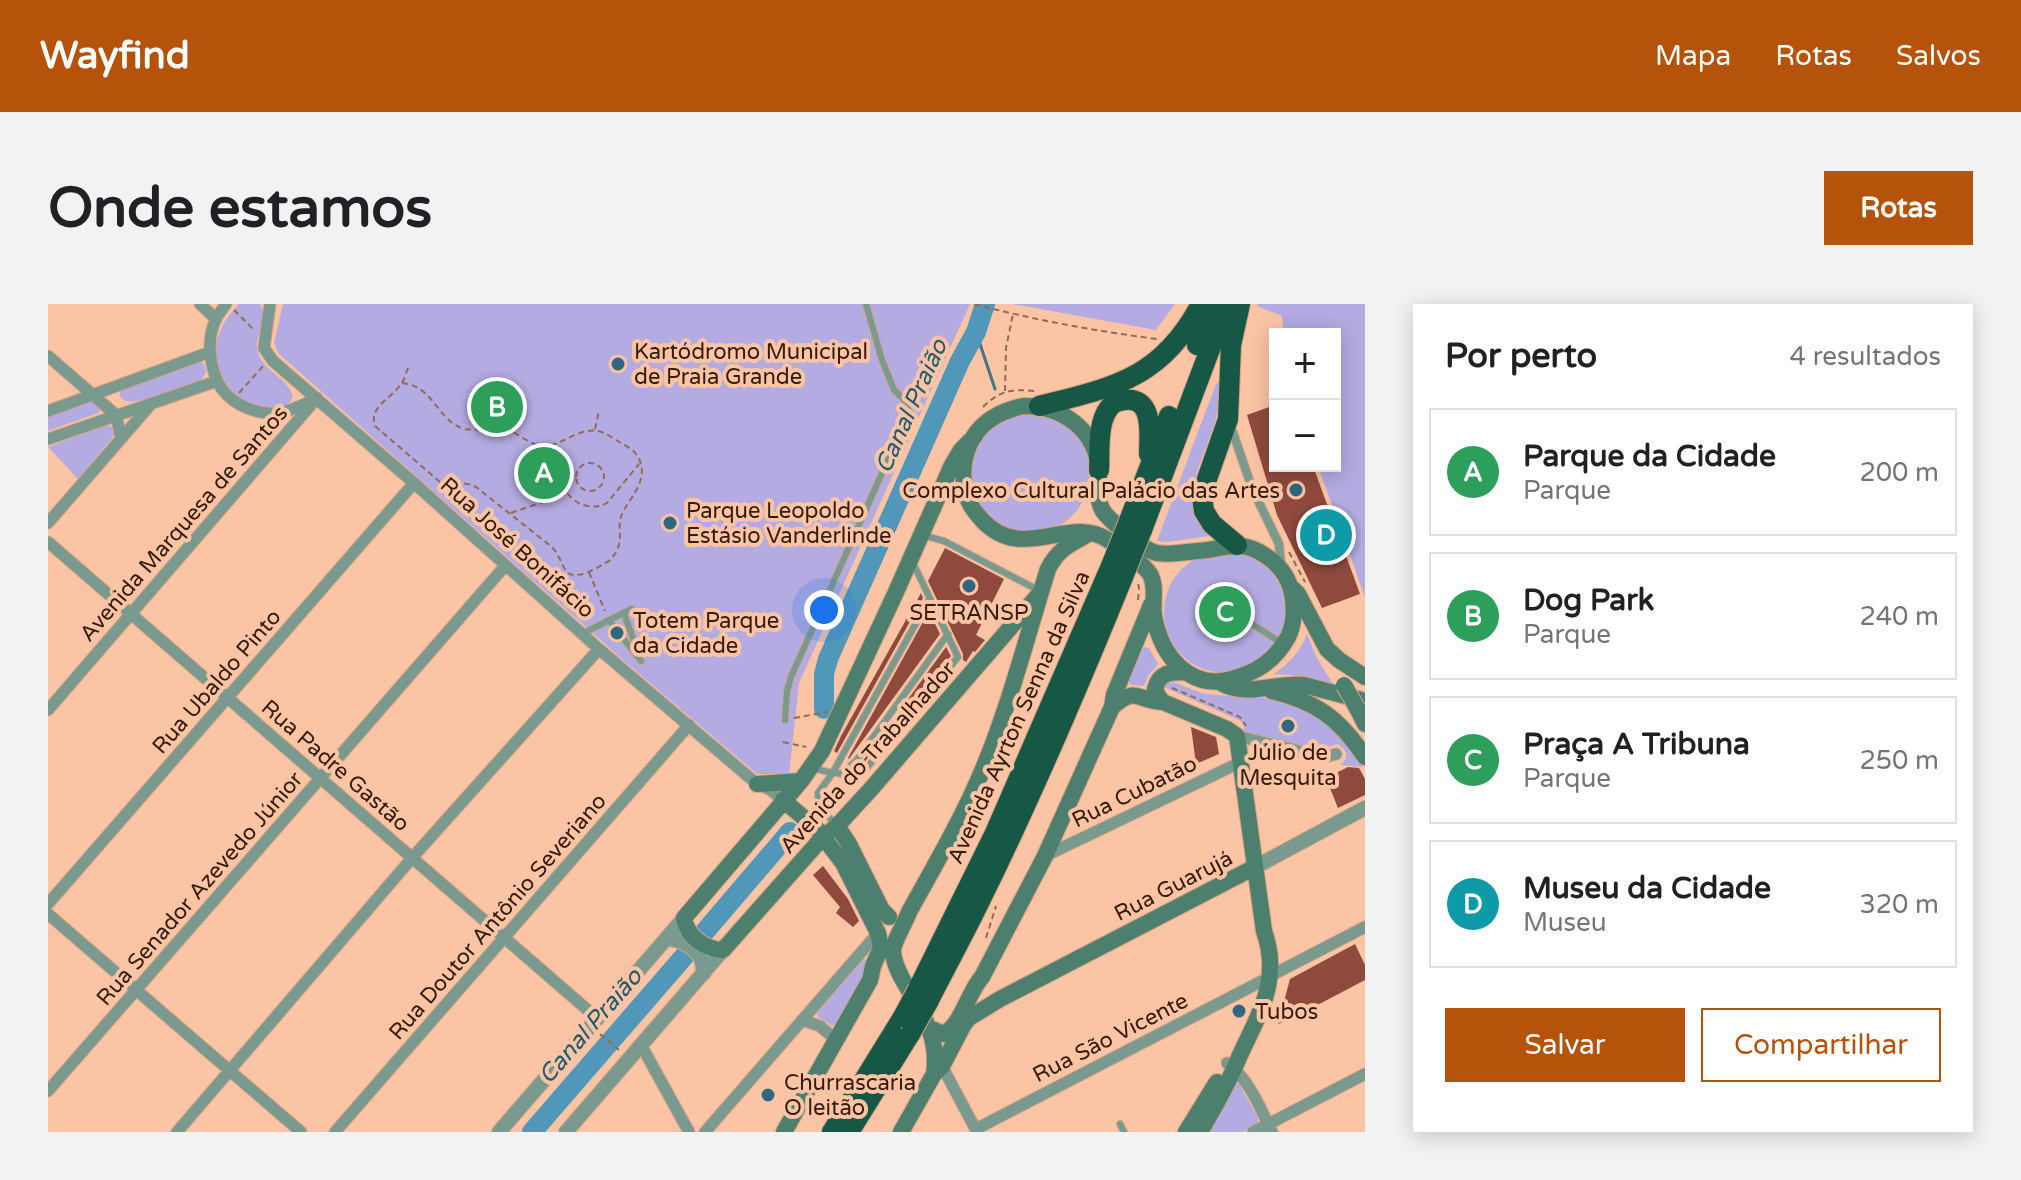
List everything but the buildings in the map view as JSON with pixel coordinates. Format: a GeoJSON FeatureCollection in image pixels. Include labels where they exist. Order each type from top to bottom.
{"type":"FeatureCollection","features":[{"type":"Feature","properties":{"kind":"highway"},"geometry":{"type":"LineString","coordinates":[[1039,406],[1108,388],[1134,376],[1170,349],[1201,304]]}},
{"type":"Feature","properties":{"kind":"highway","name":"Avenida Ayrton Senna da Silva"},"geometry":{"type":"LineString","coordinates":[[1136,525],[1149,469],[1212,304]]}},
{"type":"Feature","properties":{"kind":"highway","name":"Avenida Ayrton Senna da Silva"},"geometry":{"type":"LineString","coordinates":[[849,1132],[914,1026],[923,996],[995,833],[1117,572],[1227,304]]}},
{"type":"Feature","properties":{"kind":"highway"},"geometry":{"type":"LineString","coordinates":[[1237,545],[1212,524],[1202,504],[1207,479],[1228,419],[1231,345],[1240,304]]}},
{"type":"Feature","properties":{"kind":"highway"},"geometry":{"type":"LineString","coordinates":[[1098,479],[1104,418],[1109,406],[1120,400],[1137,401],[1144,407],[1150,425],[1149,469]]}},
{"type":"Feature","properties":{"kind":"highway","name":"Avenida Ayrton Senna da Silva"},"geometry":{"type":"LineString","coordinates":[[832,1132],[867,1076],[914,1026]]}},
{"type":"Feature","properties":{"kind":"highway"},"geometry":{"type":"LineString","coordinates":[[816,1132],[833,1117],[867,1076]]}},
{"type":"Feature","properties":{"kind":"main road","name":"Avenida do Trabalhador"},"geometry":{"type":"LineString","coordinates":[[681,933],[822,751],[961,450],[996,415],[1024,406],[1039,406]]}},
{"type":"Feature","properties":{"kind":"main road"},"geometry":{"type":"LineString","coordinates":[[1039,406],[1058,411],[1074,421],[1087,435],[1095,452],[1102,509],[1107,517],[1150,552],[1169,554],[1237,545],[1270,558],[1298,594],[1344,685],[1361,705],[1365,724]]}},
{"type":"Feature","properties":{"kind":"main road"},"geometry":{"type":"LineString","coordinates":[[975,436],[966,452],[963,472],[966,492],[974,511],[988,526],[1006,536],[1038,539],[1080,532],[1103,537],[1144,567],[1154,583],[1154,614],[1162,640],[1184,672],[1197,679],[1228,687],[1294,696],[1323,711],[1351,737],[1365,757]]}},
{"type":"Feature","properties":{"kind":"main road"},"geometry":{"type":"LineString","coordinates":[[938,1070],[936,1048],[914,1026],[894,958],[894,947],[984,766],[1048,569],[1067,545],[1090,534]]}},
{"type":"Feature","properties":{"kind":"main road"},"geometry":{"type":"LineString","coordinates":[[1219,683],[1253,672],[1268,663],[1283,644],[1291,630],[1293,618],[1290,586]]}},
{"type":"Feature","properties":{"kind":"main road","name":"Avenida do Trabalhador"},"geometry":{"type":"LineString","coordinates":[[709,951],[830,832],[1041,592]]}},
{"type":"Feature","properties":{"kind":"main road"},"geometry":{"type":"LineString","coordinates":[[914,1026],[943,1034],[953,1028],[982,977],[1045,856],[1112,707],[1114,695],[1153,601]]}},
{"type":"Feature","properties":{"kind":"main road"},"geometry":{"type":"LineString","coordinates":[[1327,649],[1365,677]]}},
{"type":"Feature","properties":{"kind":"main road"},"geometry":{"type":"LineString","coordinates":[[1163,702],[1155,689],[1157,682],[1164,674],[1184,672]]}},
{"type":"Feature","properties":{"kind":"main road"},"geometry":{"type":"LineString","coordinates":[[1267,690],[1304,685],[1361,705]]}},
{"type":"Feature","properties":{"kind":"main road"},"geometry":{"type":"LineString","coordinates":[[1112,707],[1133,694],[1163,702],[1237,736],[1264,931],[1266,978],[1253,1016],[1200,1132]]}},
{"type":"Feature","properties":{"kind":"main road"},"geometry":{"type":"LineString","coordinates":[[770,816],[769,802],[757,784],[806,774]]}},
{"type":"Feature","properties":{"kind":"main road"},"geometry":{"type":"LineString","coordinates":[[783,800],[810,823],[849,844],[882,910],[889,917],[896,919],[909,912]]}},
{"type":"Feature","properties":{"kind":"main road"},"geometry":{"type":"LineString","coordinates":[[784,1132],[870,980],[881,948],[874,926],[830,832]]}},
{"type":"Feature","properties":{"kind":"main road","name":"Rua Guarujá"},"geometry":{"type":"LineString","coordinates":[[901,1132],[967,1021],[1000,999],[1255,867]]}},
{"type":"Feature","properties":{"kind":"main road"},"geometry":{"type":"LineString","coordinates":[[874,926],[889,917]]}},
{"type":"Feature","properties":{"kind":"main road"},"geometry":{"type":"LineString","coordinates":[[681,933],[709,951]]}},
{"type":"Feature","properties":{"kind":"main road"},"geometry":{"type":"LineString","coordinates":[[870,980],[882,971],[899,974]]}},
{"type":"Feature","properties":{"kind":"main road"},"geometry":{"type":"LineString","coordinates":[[982,977],[986,991],[1000,999]]}},
{"type":"Feature","properties":{"kind":"main road"},"geometry":{"type":"LineString","coordinates":[[1186,1132],[1231,1066]]}},
{"type":"Feature","properties":{"kind":"street"},"geometry":{"type":"LineString","coordinates":[[200,304],[216,319]]}},
{"type":"Feature","properties":{"kind":"street"},"geometry":{"type":"LineString","coordinates":[[226,304],[212,330],[210,352],[217,381],[227,395],[244,408],[268,414],[298,412]]}},
{"type":"Feature","properties":{"kind":"street","name":"Rua José Bonifácio"},"geometry":{"type":"LineString","coordinates":[[270,304],[264,340],[264,348],[270,357],[599,649],[757,784],[783,800]]}},
{"type":"Feature","properties":{"kind":"street"},"geometry":{"type":"LineString","coordinates":[[48,411],[210,352]]}},
{"type":"Feature","properties":{"kind":"street"},"geometry":{"type":"LineString","coordinates":[[48,356],[116,415],[121,438]]}},
{"type":"Feature","properties":{"kind":"street"},"geometry":{"type":"LineString","coordinates":[[48,439],[217,381]]}},
{"type":"Feature","properties":{"kind":"street","name":"Avenida Marquesa de Santos"},"geometry":{"type":"LineString","coordinates":[[48,710],[131,615],[298,412],[317,398]]}},
{"type":"Feature","properties":{"kind":"street"},"geometry":{"type":"LineString","coordinates":[[48,523],[153,402]]}},
{"type":"Feature","properties":{"kind":"street"},"geometry":{"type":"LineString","coordinates":[[1228,419],[1252,488],[1279,544],[1281,570]]}},
{"type":"Feature","properties":{"kind":"street","name":"Rua Ubaldo Pinto"},"geometry":{"type":"LineString","coordinates":[[48,904],[414,483]]}},
{"type":"Feature","properties":{"kind":"street","name":"Rua Padre Gastão"},"geometry":{"type":"LineString","coordinates":[[48,542],[598,1019]]}},
{"type":"Feature","properties":{"kind":"street","name":"Rua Senador Azevedo Júnior"},"geometry":{"type":"LineString","coordinates":[[48,1091],[505,566]]}},
{"type":"Feature","properties":{"kind":"street"},"geometry":{"type":"LineString","coordinates":[[177,1132],[412,858],[599,649]]}},
{"type":"Feature","properties":{"kind":"street","name":"Rua Doutor Antônio Severiano"},"geometry":{"type":"LineString","coordinates":[[335,1132],[689,725]]}},
{"type":"Feature","properties":{"kind":"street"},"geometry":{"type":"LineString","coordinates":[[1237,736],[1319,756],[1336,754]]}},
{"type":"Feature","properties":{"kind":"street","name":"Rua Cubatão"},"geometry":{"type":"LineString","coordinates":[[1045,856],[1241,762]]}},
{"type":"Feature","properties":{"kind":"street","name":"Rua Guarujá"},"geometry":{"type":"LineString","coordinates":[[1255,867],[1365,808]]}},
{"type":"Feature","properties":{"kind":"street"},"geometry":{"type":"LineString","coordinates":[[48,914],[301,1132]]}},
{"type":"Feature","properties":{"kind":"street"},"geometry":{"type":"LineString","coordinates":[[705,1132],[802,1020],[874,926]]}},
{"type":"Feature","properties":{"kind":"street","name":"Rua São Vicente"},"geometry":{"type":"LineString","coordinates":[[977,1131],[1365,927]]}},
{"type":"Feature","properties":{"kind":"street","name":"Avenida do Trabalhador"},"geometry":{"type":"LineString","coordinates":[[499,1132],[598,1019],[681,933]]}},
{"type":"Feature","properties":{"kind":"street"},"geometry":{"type":"LineString","coordinates":[[704,973],[702,961],[709,951]]}},
{"type":"Feature","properties":{"kind":"street"},"geometry":{"type":"LineString","coordinates":[[566,1132],[704,973],[709,951]]}},
{"type":"Feature","properties":{"kind":"street"},"geometry":{"type":"LineString","coordinates":[[802,1020],[820,1026],[836,1040]]}},
{"type":"Feature","properties":{"kind":"street"},"geometry":{"type":"LineString","coordinates":[[641,1045],[689,1132]]}},
{"type":"Feature","properties":{"kind":"street"},"geometry":{"type":"LineString","coordinates":[[1231,1066],[1247,1083],[1270,1128]]}},
{"type":"Feature","properties":{"kind":"street"},"geometry":{"type":"LineString","coordinates":[[938,1070],[977,1131]]}},
{"type":"Feature","properties":{"kind":"street"},"geometry":{"type":"LineString","coordinates":[[1253,1132],[1270,1128],[1365,1074]]}},
{"type":"Feature","properties":{"kind":"lane"},"geometry":{"type":"LineString","coordinates":[[785,720],[791,677],[904,424],[909,404],[894,390],[866,304]]}},
{"type":"Feature","properties":{"kind":"lane"},"geometry":{"type":"LineString","coordinates":[[921,535],[944,541],[1041,592]]}},
{"type":"Feature","properties":{"kind":"lane"},"geometry":{"type":"LineString","coordinates":[[806,774],[851,774],[865,770],[958,657],[911,559]]}},
{"type":"Feature","properties":{"kind":"lane"},"geometry":{"type":"LineString","coordinates":[[830,832],[819,806],[819,789],[832,774],[930,598]]}},
{"type":"Feature","properties":{"kind":"lane"},"geometry":{"type":"LineString","coordinates":[[582,634],[631,609]]}},
{"type":"Feature","properties":{"kind":"lane"},"geometry":{"type":"LineString","coordinates":[[609,620],[641,661],[624,614]]}},
{"type":"Feature","properties":{"kind":"lane"},"geometry":{"type":"LineString","coordinates":[[1249,622],[1283,644]]}},
{"type":"Feature","properties":{"kind":"lane"},"geometry":{"type":"LineString","coordinates":[[840,774],[856,761],[948,634]]}},
{"type":"Feature","properties":{"kind":"lane"},"geometry":{"type":"LineString","coordinates":[[1120,1124],[1124,1132]]}},
{"type":"Feature","properties":{"kind":"path"},"geometry":{"type":"LineString","coordinates":[[226,304],[264,340]]}},
{"type":"Feature","properties":{"kind":"path"},"geometry":{"type":"LineString","coordinates":[[974,304],[1100,331],[1168,340]]}},
{"type":"Feature","properties":{"kind":"path"},"geometry":{"type":"LineString","coordinates":[[1004,392],[1006,348],[1013,313]]}},
{"type":"Feature","properties":{"kind":"path"},"geometry":{"type":"LineString","coordinates":[[233,400],[270,357]]}},
{"type":"Feature","properties":{"kind":"path"},"geometry":{"type":"LineString","coordinates":[[402,383],[423,390],[448,419],[462,428],[502,428],[546,446],[595,430],[609,435],[636,453],[642,472],[641,484],[621,517],[619,549],[609,561],[579,575],[570,574],[552,547],[509,513],[472,485],[461,482],[447,484],[437,480],[375,426],[374,412],[402,383],[409,366]]}},
{"type":"Feature","properties":{"kind":"path"},"geometry":{"type":"LineString","coordinates":[[595,430],[599,411]]}},
{"type":"Feature","properties":{"kind":"path"},"geometry":{"type":"LineString","coordinates":[[546,446],[567,494],[592,508],[607,503],[640,464]]}},
{"type":"Feature","properties":{"kind":"path"},"geometry":{"type":"LineString","coordinates":[[586,464],[596,465],[603,471],[603,481],[594,490],[585,490],[577,480],[578,470],[586,464]]}},
{"type":"Feature","properties":{"kind":"path"},"geometry":{"type":"LineString","coordinates":[[509,513],[567,494]]}},
{"type":"Feature","properties":{"kind":"path"},"geometry":{"type":"LineString","coordinates":[[588,571],[609,620]]}},
{"type":"Feature","properties":{"kind":"path"},"geometry":{"type":"LineString","coordinates":[[783,742],[822,751]]}},
{"type":"Feature","properties":{"kind":"path"},"geometry":{"type":"LineString","coordinates":[[602,1035],[617,1049]]}},
{"type":"Feature","properties":{"kind":"shaded area"},"geometry":{"type":"Polygon","coordinates":[[[239,304],[260,304],[263,310],[258,353],[265,365],[290,390],[293,397],[282,408],[267,410],[249,404],[233,392],[221,374],[216,353],[221,329],[239,304]]]}},
{"type":"Feature","properties":{"kind":"shaded area","name":"Parque Leopoldo Estásio Vanderlinde"},"geometry":{"type":"Polygon","coordinates":[[[283,304],[970,304],[799,683],[789,774],[757,774],[623,660],[278,353],[274,343],[283,304]]]}},
{"type":"Feature","properties":{"kind":"shaded area"},"geometry":{"type":"Polygon","coordinates":[[[1013,304],[1175,304],[1156,330],[1013,304]]]}},
{"type":"Feature","properties":{"kind":"shaded area"},"geometry":{"type":"Polygon","coordinates":[[[1365,304],[1365,597],[1320,472],[1341,472],[1341,328],[1283,328],[1282,316],[1257,306],[1365,304]]]}},
{"type":"Feature","properties":{"kind":"shaded area"},"geometry":{"type":"Polygon","coordinates":[[[199,361],[204,364],[206,372],[194,384],[137,401],[124,400],[120,396],[120,388],[199,361]]]}},
{"type":"Feature","properties":{"kind":"shaded area"},"geometry":{"type":"Polygon","coordinates":[[[1219,382],[1216,419],[1197,471],[1193,497],[1200,523],[1210,536],[1157,541],[1216,384],[1219,382]]]}},
{"type":"Feature","properties":{"kind":"shaded area"},"geometry":{"type":"Polygon","coordinates":[[[92,397],[102,408],[98,413],[48,431],[48,416],[92,397]]]}},
{"type":"Feature","properties":{"kind":"shaded area"},"geometry":{"type":"Polygon","coordinates":[[[1030,413],[1053,417],[1073,430],[1086,450],[1090,473],[1086,496],[1073,516],[1053,529],[1030,533],[1007,529],[987,516],[974,496],[970,473],[974,450],[987,430],[1007,417],[1030,413]]]}},
{"type":"Feature","properties":{"kind":"shaded area"},"geometry":{"type":"Polygon","coordinates":[[[105,425],[112,427],[113,437],[78,479],[48,447],[105,425]]]}},
{"type":"Feature","properties":{"kind":"shaded area"},"geometry":{"type":"Polygon","coordinates":[[[1225,551],[1248,556],[1268,569],[1281,589],[1286,612],[1281,635],[1268,655],[1248,668],[1225,673],[1202,668],[1182,655],[1169,635],[1164,612],[1169,589],[1182,569],[1202,556],[1225,551]]]}},
{"type":"Feature","properties":{"kind":"shaded area"},"geometry":{"type":"Polygon","coordinates":[[[1307,634],[1332,683],[1273,674],[1293,657],[1307,634]]]}},
{"type":"Feature","properties":{"kind":"shaded area"},"geometry":{"type":"Polygon","coordinates":[[[1144,647],[1149,648],[1158,664],[1144,686],[1131,685],[1128,681],[1144,647]]]}},
{"type":"Feature","properties":{"kind":"shaded area"},"geometry":{"type":"Polygon","coordinates":[[[1173,682],[1202,693],[1281,701],[1310,712],[1334,730],[1363,767],[1341,765],[1346,752],[1338,744],[1323,752],[1244,733],[1241,721],[1164,687],[1173,682]]]}},
{"type":"Feature","properties":{"kind":"shaded area"},"geometry":{"type":"Polygon","coordinates":[[[870,957],[871,962],[838,1022],[832,1026],[817,1016],[863,960],[870,957]]]}},
{"type":"Feature","properties":{"kind":"shaded area"},"geometry":{"type":"Polygon","coordinates":[[[1235,1082],[1239,1084],[1258,1123],[1243,1132],[1205,1132],[1235,1082]]]}},
{"type":"Feature","properties":{"kind":"waterway","name":"Canal Praião"},"geometry":{"type":"LineString","coordinates":[[824,709],[824,674],[828,659],[960,361],[976,332],[985,304]]}},
{"type":"Feature","properties":{"kind":"waterway"},"geometry":{"type":"LineString","coordinates":[[976,332],[995,389]]}},
{"type":"Feature","properties":{"kind":"waterway","name":"Canal Praião"},"geometry":{"type":"LineString","coordinates":[[702,935],[790,832]]}},
{"type":"Feature","properties":{"kind":"waterway","name":"Canal Praião"},"geometry":{"type":"LineString","coordinates":[[532,1132],[687,953]]}},
{"type":"Feature","properties":{"kind":"place","name":"Kartódromo Municipal de Praia Grande"},"geometry":{"type":"Point","coordinates":[618,364]}},
{"type":"Feature","properties":{"kind":"place","name":"Dog Park"},"geometry":{"type":"Point","coordinates":[497,407]}},
{"type":"Feature","properties":{"kind":"place","name":"Parque da Cidade"},"geometry":{"type":"Point","coordinates":[544,473]}},
{"type":"Feature","properties":{"kind":"place","name":"Complexo Cultural Palácio das Artes"},"geometry":{"type":"Point","coordinates":[1296,490]}},
{"type":"Feature","properties":{"kind":"place","name":"Parque Leopoldo Estásio Vanderlinde"},"geometry":{"type":"Point","coordinates":[670,523]}},
{"type":"Feature","properties":{"kind":"place","name":"Museu da Cidade"},"geometry":{"type":"Point","coordinates":[1326,535]}},
{"type":"Feature","properties":{"kind":"place","name":"SETRANSP"},"geometry":{"type":"Point","coordinates":[969,586]}},
{"type":"Feature","properties":{"kind":"place","name":"Praça A Tribuna"},"geometry":{"type":"Point","coordinates":[1225,612]}},
{"type":"Feature","properties":{"kind":"place","name":"Totem Parque da Cidade"},"geometry":{"type":"Point","coordinates":[617,633]}},
{"type":"Feature","properties":{"kind":"place","name":"Júlio de Mesquita"},"geometry":{"type":"Point","coordinates":[1288,726]}},
{"type":"Feature","properties":{"kind":"place","name":"Tubos"},"geometry":{"type":"Point","coordinates":[1239,1011]}},
{"type":"Feature","properties":{"kind":"place","name":"Churrascaria O leitão"},"geometry":{"type":"Point","coordinates":[768,1095]}}]}
